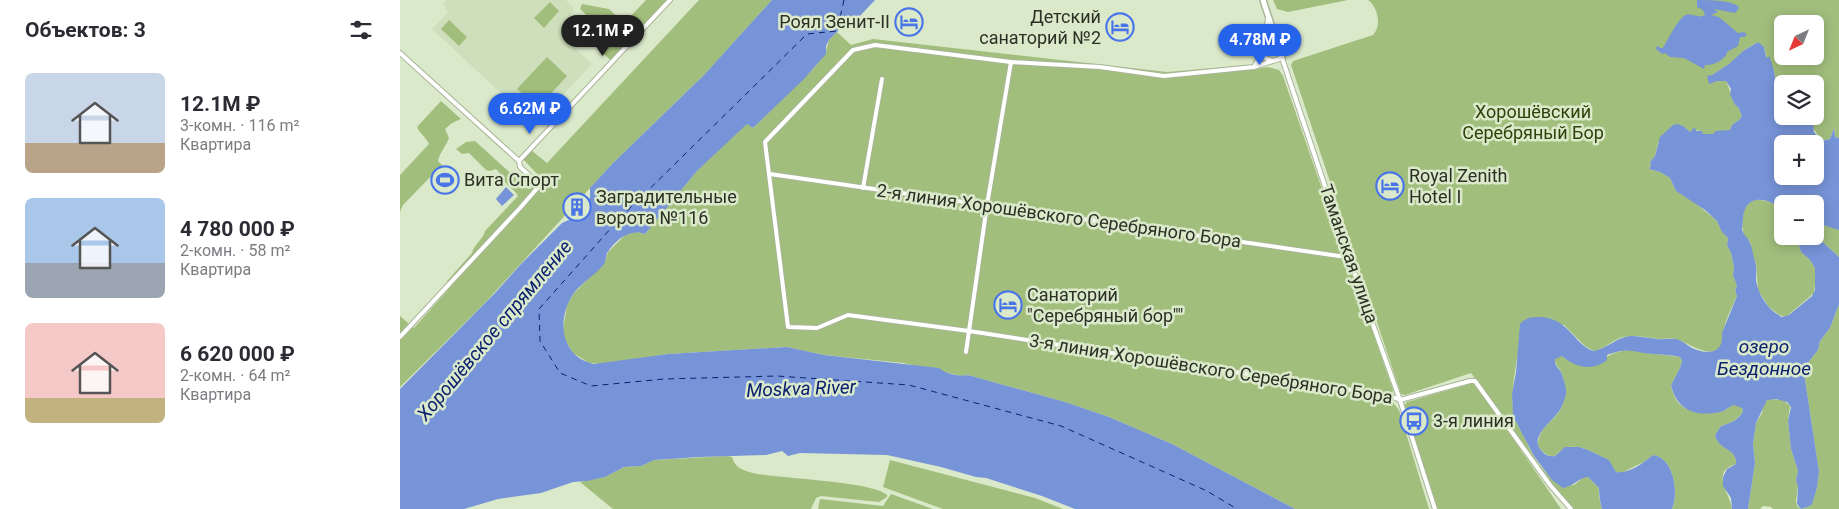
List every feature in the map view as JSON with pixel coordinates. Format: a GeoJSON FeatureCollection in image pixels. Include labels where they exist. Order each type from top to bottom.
{"type":"FeatureCollection","features":[{"type":"Feature","properties":{"kind":"street"},"geometry":{"type":"LineString","coordinates":[[519,161],[670,0]]}},
{"type":"Feature","properties":{"kind":"street","name":"Таманская улица"},"geometry":{"type":"LineString","coordinates":[[1263,0],[1348,254],[1400,400],[1435,509]]}},
{"type":"Feature","properties":{"kind":"street"},"geometry":{"type":"LineString","coordinates":[[1254,67],[1260,58],[1262,50],[1267,28],[1267,10]]}},
{"type":"Feature","properties":{"kind":"street"},"geometry":{"type":"LineString","coordinates":[[1267,28],[1273,30]]}},
{"type":"Feature","properties":{"kind":"street"},"geometry":{"type":"LineString","coordinates":[[770,174],[765,142],[853,50],[875,45],[1011,62],[1100,67],[1164,76],[1254,67],[1282,58]]}},
{"type":"Feature","properties":{"kind":"street"},"geometry":{"type":"LineString","coordinates":[[1262,50],[1265,58],[1276,61]]}},
{"type":"Feature","properties":{"kind":"street"},"geometry":{"type":"LineString","coordinates":[[400,53],[519,161],[520,167],[540,185],[400,337]]}},
{"type":"Feature","properties":{"kind":"street"},"geometry":{"type":"LineString","coordinates":[[966,352],[987,205],[1011,62]]}},
{"type":"Feature","properties":{"kind":"street"},"geometry":{"type":"LineString","coordinates":[[863,188],[882,79]]}},
{"type":"Feature","properties":{"kind":"street","name":"2-я линия Хорошёвского Серебряного Бора"},"geometry":{"type":"LineString","coordinates":[[770,174],[1339,256],[1348,254]]}},
{"type":"Feature","properties":{"kind":"street","name":"3-я линия Хорошёвского Серебряного Бора"},"geometry":{"type":"LineString","coordinates":[[770,174],[788,328],[817,328],[848,315],[969,331],[1352,390],[1393,397],[1400,400],[1475,381],[1550,485],[1571,509]]}},
{"type":"Feature","properties":{"kind":"shaded area"},"geometry":{"type":"Polygon","coordinates":[[[446,0],[566,0],[574,8],[562,36],[592,64],[535,125],[432,29],[448,12],[443,3],[446,0]]]}},
{"type":"Feature","properties":{"kind":"green space"},"geometry":{"type":"Polygon","coordinates":[[[646,0],[668,0],[610,60],[600,50],[611,38],[580,9],[582,4],[609,9],[624,23],[646,0]]]}},
{"type":"Feature","properties":{"kind":"green space"},"geometry":{"type":"Polygon","coordinates":[[[699,0],[772,0],[706,73],[614,162],[483,305],[400,387],[400,316],[414,328],[447,291],[449,287],[447,281],[472,253],[485,231],[518,196],[496,169],[486,170],[469,153],[462,154],[456,149],[466,142],[475,141],[530,189],[540,177],[523,159],[531,150],[547,163],[699,0]]]}},
{"type":"Feature","properties":{"kind":"green space"},"geometry":{"type":"Polygon","coordinates":[[[1273,0],[1348,0],[1288,12],[1277,9],[1273,0]]]}},
{"type":"Feature","properties":{"kind":"green space","name":"Хорошёвский Серебряный Бор"},"geometry":{"type":"Polygon","coordinates":[[[1368,0],[1839,0],[1839,138],[1835,137],[1834,128],[1830,139],[1824,140],[1824,135],[1818,135],[1813,128],[1813,125],[1824,125],[1824,75],[1775,75],[1771,60],[1766,57],[1765,49],[1756,43],[1712,75],[1717,81],[1726,81],[1735,105],[1742,116],[1739,120],[1732,125],[1730,130],[1713,134],[1703,134],[1702,131],[1693,130],[1690,132],[1685,128],[1673,125],[1658,143],[1655,156],[1650,162],[1649,169],[1660,172],[1670,178],[1676,191],[1693,201],[1717,221],[1728,238],[1727,245],[1734,267],[1733,275],[1737,286],[1735,290],[1737,296],[1728,315],[1721,346],[1710,352],[1698,349],[1680,340],[1633,336],[1623,337],[1594,351],[1585,346],[1564,325],[1520,324],[1513,394],[1516,423],[1536,459],[1550,477],[1560,486],[1574,485],[1584,477],[1588,477],[1599,488],[1602,509],[1574,509],[1546,477],[1471,373],[1405,395],[1401,394],[1291,65],[1293,61],[1373,35],[1378,22],[1374,7],[1368,0]]]}},
{"type":"Feature","properties":{"kind":"green space"},"geometry":{"type":"Polygon","coordinates":[[[550,2],[559,11],[544,28],[534,18],[550,2]]]}},
{"type":"Feature","properties":{"kind":"green space"},"geometry":{"type":"Polygon","coordinates":[[[449,20],[467,37],[459,46],[441,29],[449,20]]]}},
{"type":"Feature","properties":{"kind":"green space"},"geometry":{"type":"Polygon","coordinates":[[[837,32],[851,45],[873,39],[1167,72],[1249,65],[1251,70],[1268,67],[1279,70],[1283,76],[1340,241],[1339,248],[1351,270],[1393,390],[1391,400],[1399,410],[1429,509],[1295,509],[1172,444],[1109,417],[1065,402],[968,375],[962,376],[903,363],[824,355],[787,347],[668,354],[602,364],[589,363],[573,353],[565,341],[563,329],[567,305],[574,293],[605,262],[608,252],[623,237],[636,232],[645,234],[697,171],[747,123],[753,128],[814,68],[826,51],[829,40],[837,32]]]}},
{"type":"Feature","properties":{"kind":"green space"},"geometry":{"type":"Polygon","coordinates":[[[547,57],[567,76],[538,108],[517,89],[547,57]]]}},
{"type":"Feature","properties":{"kind":"green space"},"geometry":{"type":"Polygon","coordinates":[[[441,101],[461,119],[445,129],[449,138],[438,161],[442,165],[403,205],[400,212],[400,175],[429,144],[417,127],[441,101]]]}},
{"type":"Feature","properties":{"kind":"green space"},"geometry":{"type":"Polygon","coordinates":[[[1763,200],[1774,204],[1774,245],[1799,245],[1801,252],[1810,260],[1815,268],[1814,293],[1786,317],[1779,315],[1768,306],[1758,290],[1756,264],[1751,244],[1744,236],[1742,225],[1744,210],[1749,202],[1763,200]]]}},
{"type":"Feature","properties":{"kind":"green space"},"geometry":{"type":"Polygon","coordinates":[[[1824,225],[1839,227],[1839,257],[1824,243],[1824,225]]]}},
{"type":"Feature","properties":{"kind":"green space"},"geometry":{"type":"Polygon","coordinates":[[[1839,304],[1839,509],[1801,509],[1810,506],[1812,503],[1817,488],[1819,472],[1804,373],[1807,364],[1818,350],[1820,341],[1830,328],[1839,304]]]}},
{"type":"Feature","properties":{"kind":"green space"},"geometry":{"type":"Polygon","coordinates":[[[1630,349],[1680,357],[1682,361],[1680,368],[1671,385],[1676,400],[1685,408],[1696,411],[1720,412],[1733,405],[1738,405],[1742,408],[1743,411],[1736,419],[1721,426],[1715,435],[1717,440],[1736,459],[1736,464],[1724,472],[1723,478],[1732,509],[1672,509],[1675,494],[1673,477],[1666,462],[1653,455],[1644,462],[1621,473],[1614,471],[1609,460],[1588,450],[1568,447],[1561,450],[1555,456],[1550,456],[1545,454],[1538,446],[1541,433],[1561,409],[1564,399],[1563,380],[1555,358],[1562,356],[1569,361],[1595,366],[1611,354],[1630,349]]]}},
{"type":"Feature","properties":{"kind":"green space"},"geometry":{"type":"Polygon","coordinates":[[[1473,383],[1476,384],[1561,509],[1437,509],[1402,408],[1407,402],[1473,383]]]}},
{"type":"Feature","properties":{"kind":"green space"},"geometry":{"type":"Polygon","coordinates":[[[1769,399],[1783,400],[1790,406],[1788,421],[1791,449],[1798,471],[1796,501],[1797,506],[1801,509],[1773,509],[1763,506],[1760,509],[1748,509],[1755,463],[1753,444],[1756,423],[1762,413],[1764,403],[1769,399]]]}},
{"type":"Feature","properties":{"kind":"green space"},"geometry":{"type":"Polygon","coordinates":[[[732,457],[735,464],[740,468],[753,473],[863,486],[878,490],[887,495],[887,497],[879,502],[821,496],[816,498],[811,509],[613,509],[580,482],[605,477],[624,467],[641,466],[654,460],[732,457]]]}},
{"type":"Feature","properties":{"kind":"green space"},"geometry":{"type":"Polygon","coordinates":[[[890,460],[1035,498],[1063,509],[943,509],[883,487],[890,460]]]}},
{"type":"Feature","properties":{"kind":"green space"},"geometry":{"type":"Polygon","coordinates":[[[891,494],[933,509],[818,509],[820,499],[883,506],[891,494]]]}},
{"type":"Feature","properties":{"kind":"water"},"geometry":{"type":"Polygon","coordinates":[[[772,0],[875,0],[860,16],[848,21],[829,40],[826,46],[826,54],[803,80],[753,128],[747,124],[697,171],[645,234],[634,233],[623,236],[610,248],[604,264],[577,289],[568,303],[563,325],[564,335],[574,353],[583,360],[594,364],[668,354],[787,347],[824,355],[939,368],[949,373],[961,376],[968,375],[1065,402],[1109,417],[1172,444],[1295,509],[1075,509],[986,478],[887,455],[800,453],[788,456],[782,451],[766,455],[654,460],[641,466],[624,467],[605,477],[573,482],[541,493],[498,499],[464,509],[400,509],[400,389],[562,223],[573,218],[588,202],[590,188],[613,163],[704,75],[772,0]]]}},
{"type":"Feature","properties":{"kind":"water"},"geometry":{"type":"Polygon","coordinates":[[[1697,0],[1721,1],[1737,5],[1739,8],[1735,13],[1714,9],[1718,12],[1711,15],[1719,17],[1738,33],[1744,32],[1747,35],[1740,37],[1738,46],[1727,52],[1725,57],[1719,62],[1705,65],[1704,69],[1684,58],[1670,57],[1665,53],[1662,54],[1655,48],[1658,46],[1663,48],[1673,30],[1686,15],[1705,15],[1703,10],[1697,7],[1697,0]]]}},
{"type":"Feature","properties":{"kind":"water","name":"озеро Бездонное"},"geometry":{"type":"Polygon","coordinates":[[[1758,42],[1764,47],[1766,57],[1768,58],[1769,56],[1774,72],[1774,125],[1813,125],[1817,135],[1774,135],[1774,185],[1824,185],[1824,140],[1830,139],[1834,128],[1835,137],[1839,138],[1839,230],[1824,225],[1824,195],[1774,195],[1774,205],[1764,200],[1753,201],[1748,204],[1745,210],[1742,228],[1751,246],[1756,264],[1756,280],[1759,291],[1769,307],[1782,317],[1789,315],[1812,296],[1815,290],[1815,268],[1810,260],[1801,252],[1799,245],[1824,245],[1824,243],[1839,257],[1839,304],[1830,328],[1820,341],[1818,350],[1807,364],[1804,373],[1819,472],[1817,488],[1812,504],[1801,509],[1797,504],[1798,487],[1796,480],[1798,471],[1791,449],[1788,421],[1791,407],[1787,402],[1776,399],[1767,400],[1756,423],[1753,444],[1755,463],[1748,509],[1732,509],[1731,498],[1723,486],[1723,477],[1727,469],[1736,464],[1736,459],[1731,452],[1720,444],[1715,435],[1721,426],[1739,417],[1743,411],[1742,408],[1734,405],[1722,411],[1703,414],[1696,413],[1683,406],[1674,394],[1671,385],[1680,368],[1682,361],[1680,357],[1622,351],[1607,355],[1607,360],[1602,364],[1584,367],[1572,363],[1562,356],[1555,359],[1555,361],[1563,377],[1566,394],[1559,411],[1539,436],[1538,445],[1543,452],[1549,456],[1555,456],[1565,447],[1579,447],[1609,460],[1616,472],[1636,467],[1653,455],[1666,462],[1673,477],[1675,494],[1672,509],[1602,509],[1599,488],[1588,477],[1582,478],[1563,488],[1552,480],[1534,456],[1513,416],[1512,394],[1520,324],[1524,320],[1531,318],[1549,318],[1565,326],[1581,344],[1594,351],[1630,336],[1676,339],[1694,349],[1708,352],[1719,347],[1722,333],[1737,296],[1735,290],[1737,286],[1733,275],[1734,267],[1727,245],[1728,238],[1722,232],[1717,221],[1705,210],[1676,191],[1670,178],[1660,172],[1649,169],[1660,137],[1673,125],[1683,126],[1690,132],[1695,127],[1696,131],[1702,131],[1703,134],[1713,134],[1716,131],[1730,130],[1732,125],[1739,120],[1742,116],[1735,105],[1730,94],[1731,89],[1726,81],[1717,81],[1709,84],[1707,76],[1712,75],[1729,64],[1743,51],[1758,42]]]}},
{"type":"Feature","properties":{"kind":"water"},"geometry":{"type":"Polygon","coordinates":[[[506,187],[514,195],[502,206],[496,199],[506,187]]]}},
{"type":"Feature","properties":{"kind":"ferry route"},"geometry":{"type":"LineString","coordinates":[[844,0],[837,31],[807,34],[620,218],[539,309],[540,341],[560,373],[591,386],[664,379],[777,376],[909,385],[1061,426],[1207,491],[1237,509]]}},
{"type":"Feature","properties":{"kind":"place","name":"Роял Зенит-II"},"geometry":{"type":"Point","coordinates":[909,22]}},
{"type":"Feature","properties":{"kind":"place","name":"Детский санаторий №2"},"geometry":{"type":"Point","coordinates":[1120,27]}},
{"type":"Feature","properties":{"kind":"place","name":"Вита Спорт"},"geometry":{"type":"Point","coordinates":[445,180]}},
{"type":"Feature","properties":{"kind":"place","name":"Royal Zenith Hotel I"},"geometry":{"type":"Point","coordinates":[1390,186]}},
{"type":"Feature","properties":{"kind":"place","name":"Заградительные ворота №116"},"geometry":{"type":"Point","coordinates":[577,207]}},
{"type":"Feature","properties":{"kind":"place","name":"Санаторий \"Серебряный бор\"\""},"geometry":{"type":"Point","coordinates":[1008,305]}},
{"type":"Feature","properties":{"kind":"place","name":"3-я линия"},"geometry":{"type":"Point","coordinates":[1414,421]}},
{"type":"Feature","properties":{"kind":"water label","name":"Хорошёвское спрямление"},"geometry":{"type":"Point","coordinates":[494,330]}},
{"type":"Feature","properties":{"kind":"water label","name":"Moskva River"},"geometry":{"type":"Point","coordinates":[801,388]}}]}
